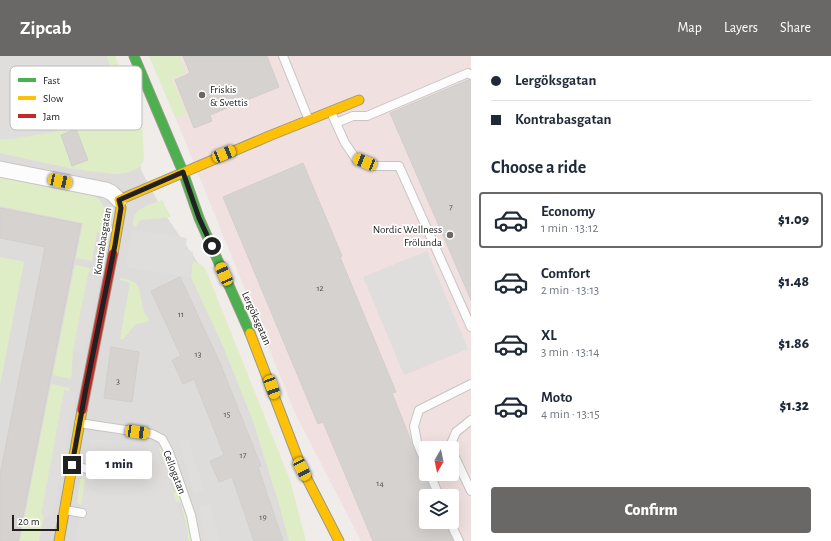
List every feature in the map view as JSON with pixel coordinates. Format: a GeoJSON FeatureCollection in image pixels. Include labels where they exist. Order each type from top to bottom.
{"type":"FeatureCollection","features":[{"type":"Feature","properties":{"kind":"street","name":"Lergöksgatan"},"geometry":{"type":"LineString","coordinates":[[134,56],[138,66]]}},
{"type":"Feature","properties":{"kind":"street","name":"Lergöksgatan"},"geometry":{"type":"LineString","coordinates":[[142,75],[183,172],[199,218],[256,346],[302,469],[339,541]]}},
{"type":"Feature","properties":{"kind":"street","name":"Kontrabasgatan"},"geometry":{"type":"LineString","coordinates":[[59,541],[79,423],[115,245],[121,208],[119,200],[309,119],[359,100]]}},
{"type":"Feature","properties":{"kind":"street"},"geometry":{"type":"LineString","coordinates":[[0,169],[106,190],[112,193],[119,200]]}},
{"type":"Feature","properties":{"kind":"street","name":"Lergöksgatan"},"geometry":{"type":"LineString","coordinates":[[329,523],[333,541]]}},
{"type":"Feature","properties":{"kind":"lane"},"geometry":{"type":"LineString","coordinates":[[283,56],[309,119]]}},
{"type":"Feature","properties":{"kind":"lane"},"geometry":{"type":"LineString","coordinates":[[336,124],[353,116],[367,116],[468,73],[471,75]]}},
{"type":"Feature","properties":{"kind":"lane"},"geometry":{"type":"LineString","coordinates":[[330,111],[345,143],[356,159],[374,166],[399,166],[471,327]]}},
{"type":"Feature","properties":{"kind":"lane"},"geometry":{"type":"LineString","coordinates":[[419,447],[414,426],[419,410],[471,384]]}},
{"type":"Feature","properties":{"kind":"lane"},"geometry":{"type":"LineString","coordinates":[[452,441],[456,432],[471,420]]}},
{"type":"Feature","properties":{"kind":"lane","name":"Cellogatan"},"geometry":{"type":"LineString","coordinates":[[79,423],[152,434],[162,439],[169,452],[191,515],[196,541]]}},
{"type":"Feature","properties":{"kind":"lane"},"geometry":{"type":"LineString","coordinates":[[72,465],[87,469]]}},
{"type":"Feature","properties":{"kind":"lane"},"geometry":{"type":"LineString","coordinates":[[459,466],[471,491]]}},
{"type":"Feature","properties":{"kind":"lane"},"geometry":{"type":"LineString","coordinates":[[64,509],[82,513]]}},
{"type":"Feature","properties":{"kind":"lane"},"geometry":{"type":"LineString","coordinates":[[453,529],[459,541]]}},
{"type":"Feature","properties":{"kind":"shaded area"},"geometry":{"type":"Polygon","coordinates":[[[0,56],[113,56],[117,66],[10,66],[10,130],[139,130],[141,170],[164,213],[201,267],[301,541],[0,541],[0,56]]]}},
{"type":"Feature","properties":{"kind":"shaded area"},"geometry":{"type":"Polygon","coordinates":[[[0,56],[105,56],[109,66],[10,66],[10,130],[59,130],[12,139],[0,139],[0,56]]]}},
{"type":"Feature","properties":{"kind":"shaded area"},"geometry":{"type":"Polygon","coordinates":[[[149,56],[471,56],[471,541],[361,541],[295,413],[149,56]]]}},
{"type":"Feature","properties":{"kind":"shaded area"},"geometry":{"type":"Polygon","coordinates":[[[132,229],[187,238],[185,250],[193,252],[189,277],[126,267],[132,229]]]}},
{"type":"Feature","properties":{"kind":"shaded area"},"geometry":{"type":"Polygon","coordinates":[[[427,251],[468,349],[404,375],[363,277],[427,251]]]}},
{"type":"Feature","properties":{"kind":"shaded area"},"geometry":{"type":"Polygon","coordinates":[[[88,275],[100,278],[84,353],[73,351],[88,275]]]}},
{"type":"Feature","properties":{"kind":"shaded area"},"geometry":{"type":"Polygon","coordinates":[[[64,390],[76,392],[53,517],[41,515],[64,390]]]}},
{"type":"Feature","properties":{"kind":"shaded area"},"geometry":{"type":"Polygon","coordinates":[[[91,439],[155,443],[187,531],[188,541],[76,541],[91,439]]]}},
{"type":"Feature","properties":{"kind":"shaded area"},"geometry":{"type":"Polygon","coordinates":[[[188,439],[204,490],[194,493],[179,442],[188,439]]]}},
{"type":"Feature","properties":{"kind":"shaded area"},"geometry":{"type":"Polygon","coordinates":[[[210,504],[219,541],[206,541],[199,507],[210,504]]]}},
{"type":"Feature","properties":{"kind":"green space"},"geometry":{"type":"Polygon","coordinates":[[[106,56],[115,56],[119,66],[110,66],[106,56]]]}},
{"type":"Feature","properties":{"kind":"green space"},"geometry":{"type":"Polygon","coordinates":[[[149,56],[179,56],[186,73],[172,79],[187,113],[176,119],[149,56]]]}},
{"type":"Feature","properties":{"kind":"green space"},"geometry":{"type":"Polygon","coordinates":[[[142,121],[144,160],[140,167],[126,173],[114,174],[73,169],[0,153],[0,139],[12,139],[41,130],[142,130],[142,121]]]}},
{"type":"Feature","properties":{"kind":"green space"},"geometry":{"type":"Polygon","coordinates":[[[0,176],[81,191],[98,199],[106,211],[108,229],[107,234],[97,232],[92,261],[76,258],[83,223],[0,206],[0,176]]]}},
{"type":"Feature","properties":{"kind":"green space"},"geometry":{"type":"Polygon","coordinates":[[[162,200],[171,217],[140,220],[136,227],[133,226],[133,220],[138,211],[146,206],[162,200]]]}},
{"type":"Feature","properties":{"kind":"green space"},"geometry":{"type":"Polygon","coordinates":[[[0,257],[24,262],[0,385],[0,257]]]}},
{"type":"Feature","properties":{"kind":"green space"},"geometry":{"type":"Polygon","coordinates":[[[193,261],[202,265],[206,270],[290,480],[306,541],[289,541],[253,421],[224,348],[191,277],[193,261]]]}},
{"type":"Feature","properties":{"kind":"green space"},"geometry":{"type":"Polygon","coordinates":[[[75,265],[91,268],[88,275],[73,351],[71,379],[53,375],[75,265]]]}},
{"type":"Feature","properties":{"kind":"green space"},"geometry":{"type":"Polygon","coordinates":[[[120,278],[133,282],[137,285],[145,314],[149,320],[148,322],[136,324],[123,339],[120,339],[130,283],[120,280],[120,278]]]}},
{"type":"Feature","properties":{"kind":"green space"},"geometry":{"type":"Polygon","coordinates":[[[51,384],[70,388],[39,541],[20,541],[51,384]]]}},
{"type":"Feature","properties":{"kind":"green space"},"geometry":{"type":"Polygon","coordinates":[[[160,447],[184,505],[192,541],[188,541],[181,502],[84,506],[77,503],[80,480],[84,476],[170,493],[176,492],[159,449],[160,447]]]}},
{"type":"Feature","properties":{"kind":"building"},"geometry":{"type":"Polygon","coordinates":[[[183,56],[267,56],[279,87],[210,115],[212,121],[194,128],[175,80],[190,73],[183,56]]]}},
{"type":"Feature","properties":{"kind":"building"},"geometry":{"type":"Polygon","coordinates":[[[471,80],[471,300],[390,113],[471,80]]]}},
{"type":"Feature","properties":{"kind":"building"},"geometry":{"type":"Polygon","coordinates":[[[76,130],[88,160],[72,166],[61,135],[76,130]]]}},
{"type":"Feature","properties":{"kind":"building"},"geometry":{"type":"Polygon","coordinates":[[[303,163],[396,392],[392,393],[419,461],[419,481],[427,481],[430,489],[419,489],[419,529],[448,529],[453,541],[373,541],[323,422],[318,424],[223,197],[303,163]]]}},
{"type":"Feature","properties":{"kind":"building"},"geometry":{"type":"Polygon","coordinates":[[[0,208],[81,224],[18,541],[0,541],[0,475],[45,247],[0,238],[0,208]]]}},
{"type":"Feature","properties":{"kind":"building"},"geometry":{"type":"Polygon","coordinates":[[[180,277],[220,363],[261,466],[258,467],[283,541],[254,541],[232,477],[219,482],[210,461],[224,455],[194,379],[183,384],[172,360],[181,356],[151,291],[180,277]]]}},
{"type":"Feature","properties":{"kind":"building"},"geometry":{"type":"Polygon","coordinates":[[[111,347],[139,352],[132,402],[104,398],[111,347]]]}},
{"type":"Feature","properties":{"kind":"traffic: fast"},"geometry":{"type":"LineString","coordinates":[[134,56],[138,66]]}},
{"type":"Feature","properties":{"kind":"traffic: fast"},"geometry":{"type":"LineString","coordinates":[[142,75],[183,172],[199,218],[250,333]]}},
{"type":"Feature","properties":{"kind":"traffic: slow"},"geometry":{"type":"LineString","coordinates":[[113,254],[121,208],[119,200],[269,136],[359,100]]}},
{"type":"Feature","properties":{"kind":"traffic: slow"},"geometry":{"type":"LineString","coordinates":[[250,333],[302,469],[339,541]]}},
{"type":"Feature","properties":{"kind":"traffic: slow"},"geometry":{"type":"LineString","coordinates":[[59,541],[82,410]]}},
{"type":"Feature","properties":{"kind":"traffic: jam"},"geometry":{"type":"LineString","coordinates":[[82,410],[113,254]]}},
{"type":"Feature","properties":{"kind":"place","name":"Friskis & Svettis"},"geometry":{"type":"Point","coordinates":[202,95]}},
{"type":"Feature","properties":{"kind":"place","name":"Nordic Wellness Frölunda"},"geometry":{"type":"Point","coordinates":[450,235]}},
{"type":"Feature","properties":{"kind":"route"},"geometry":{"type":"LineString","coordinates":[[72,465],[115,245],[121,208],[119,200],[183,172],[199,218],[212,246]]}}]}
